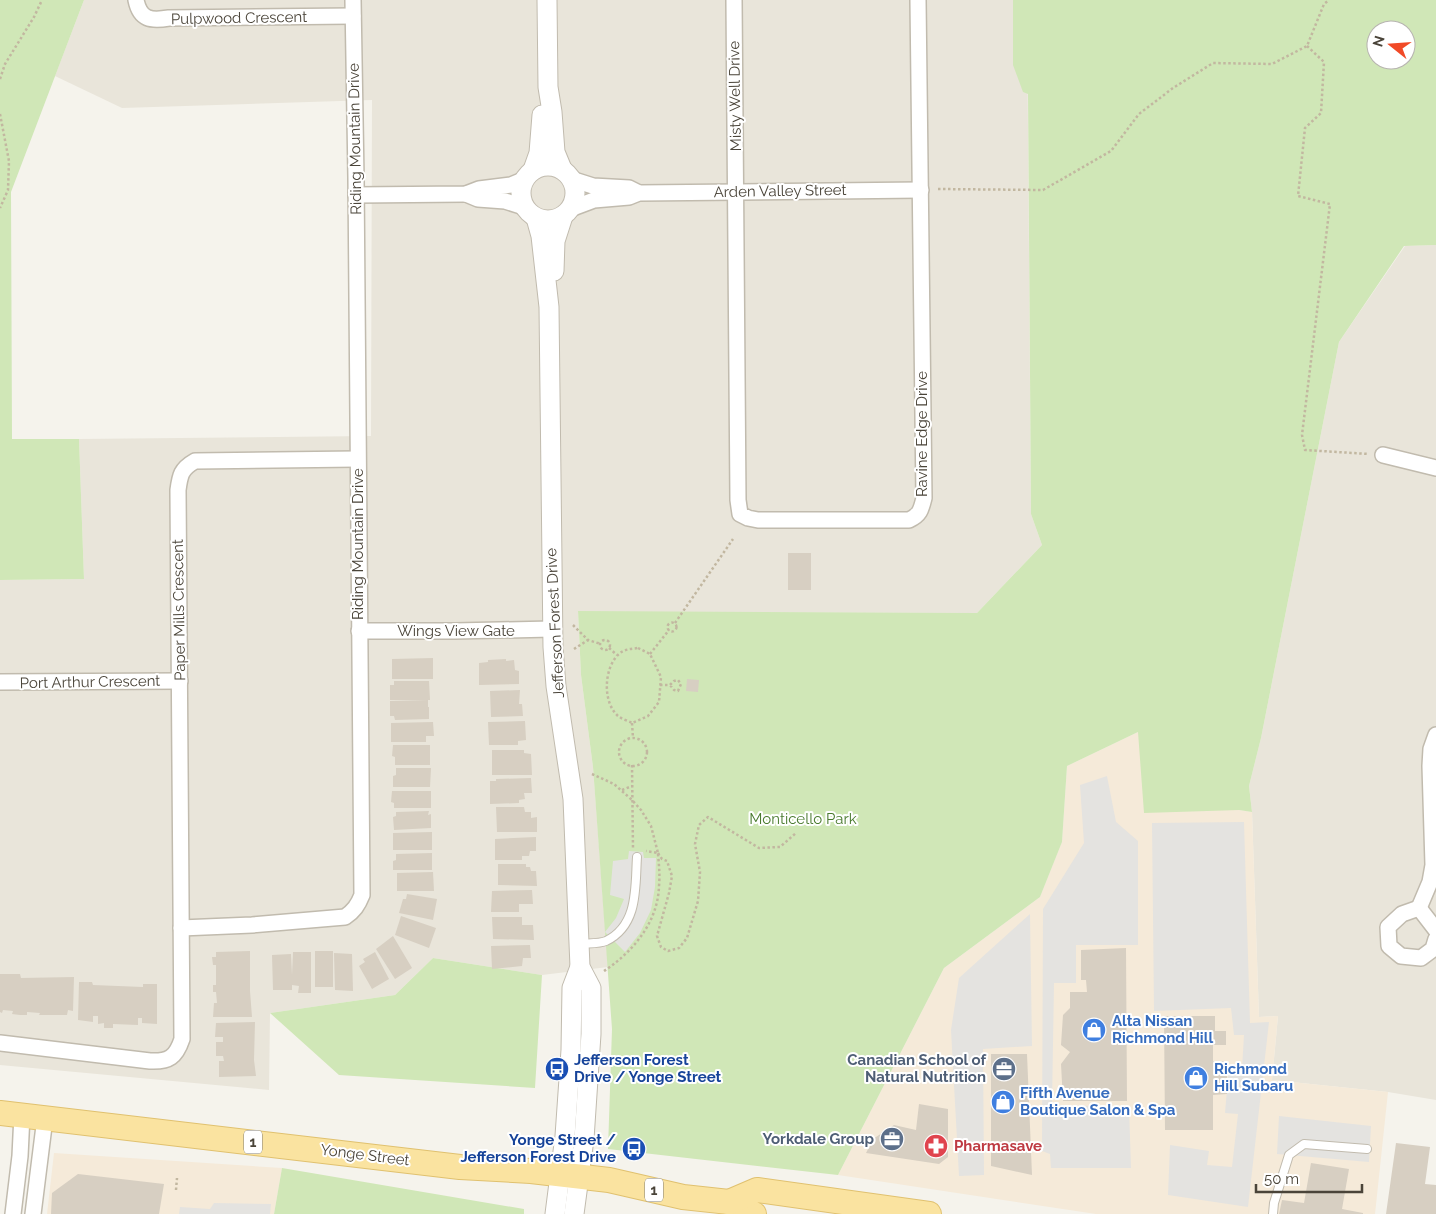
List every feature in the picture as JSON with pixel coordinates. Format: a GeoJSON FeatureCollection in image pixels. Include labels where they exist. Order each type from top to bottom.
{"type":"FeatureCollection","features":[{"type":"Feature","properties":{"kind":"main road","name":"Yonge Street"},"geometry":{"type":"LineString","coordinates":[[22,1116],[460,1167],[531,1171],[609,1180],[683,1197],[729,1202],[754,1214]]}},
{"type":"Feature","properties":{"kind":"main road"},"geometry":{"type":"LineString","coordinates":[[729,1202],[756,1190],[929,1214]]}},
{"type":"Feature","properties":{"kind":"street","name":"Pulpwood Crescent"},"geometry":{"type":"LineString","coordinates":[[136,0],[138,9],[144,17],[155,20],[169,18],[353,16]]}},
{"type":"Feature","properties":{"kind":"street","name":"Riding Mountain Drive"},"geometry":{"type":"LineString","coordinates":[[181,928],[252,925],[345,917],[352,913],[362,895],[353,0]]}},
{"type":"Feature","properties":{"kind":"street"},"geometry":{"type":"LineString","coordinates":[[466,194],[478,199],[505,201],[550,220],[566,212],[575,196],[575,189],[555,152],[548,87],[547,0]]}},
{"type":"Feature","properties":{"kind":"street","name":"Misty Well Drive"},"geometry":{"type":"LineString","coordinates":[[734,0],[736,192]]}},
{"type":"Feature","properties":{"kind":"street","name":"Ravine Edge Drive"},"geometry":{"type":"LineString","coordinates":[[736,192],[738,500],[740,514],[758,520],[909,520],[917,516],[922,509],[924,498],[918,0]]}},
{"type":"Feature","properties":{"kind":"street"},"geometry":{"type":"LineString","coordinates":[[530,212],[520,193],[539,153],[543,109],[548,87]]}},
{"type":"Feature","properties":{"kind":"street"},"geometry":{"type":"LineString","coordinates":[[356,195],[466,194],[480,189],[511,186],[539,167],[548,165],[567,174]]}},
{"type":"Feature","properties":{"kind":"street","name":"Arden Valley Street"},"geometry":{"type":"LineString","coordinates":[[567,174],[593,186],[629,188],[639,193]]}},
{"type":"Feature","properties":{"kind":"street","name":"Arden Valley Street"},"geometry":{"type":"LineString","coordinates":[[566,212],[594,200],[629,197],[639,193],[921,190]]}},
{"type":"Feature","properties":{"kind":"street","name":"Jefferson Forest Drive"},"geometry":{"type":"LineString","coordinates":[[530,212],[541,236],[549,307],[552,629],[556,686],[573,799],[580,968],[590,988],[591,1034],[584,1139],[569,1175]]}},
{"type":"Feature","properties":{"kind":"street","name":"Jefferson Forest Drive"},"geometry":{"type":"LineString","coordinates":[[549,307],[554,274],[555,241],[566,212]]}},
{"type":"Feature","properties":{"kind":"street"},"geometry":{"type":"LineString","coordinates":[[1383,455],[1436,468]]}},
{"type":"Feature","properties":{"kind":"street","name":"Paper Mills Crescent"},"geometry":{"type":"LineString","coordinates":[[181,928],[178,490],[180,476],[185,467],[202,461],[358,459]]}},
{"type":"Feature","properties":{"kind":"street","name":"Wings View Gate"},"geometry":{"type":"LineString","coordinates":[[359,631],[552,629]]}},
{"type":"Feature","properties":{"kind":"street","name":"Port Arthur Crescent"},"geometry":{"type":"LineString","coordinates":[[0,682],[180,681]]}},
{"type":"Feature","properties":{"kind":"street"},"geometry":{"type":"LineString","coordinates":[[1436,735],[1431,749],[1430,766],[1433,865],[1430,882],[1419,908],[1402,914],[1388,928],[1389,946],[1401,956],[1421,958],[1433,949],[1436,939]]}},
{"type":"Feature","properties":{"kind":"street"},"geometry":{"type":"LineString","coordinates":[[1419,908],[1436,930]]}},
{"type":"Feature","properties":{"kind":"street"},"geometry":{"type":"LineString","coordinates":[[0,1043],[150,1061],[169,1059],[179,1048],[182,1038],[181,928]]}},
{"type":"Feature","properties":{"kind":"street"},"geometry":{"type":"LineString","coordinates":[[13,1214],[20,1156],[22,1116]]}},
{"type":"Feature","properties":{"kind":"street"},"geometry":{"type":"LineString","coordinates":[[22,1116],[33,1214]]}},
{"type":"Feature","properties":{"kind":"street"},"geometry":{"type":"LineString","coordinates":[[555,1214],[569,1175]]}},
{"type":"Feature","properties":{"kind":"street"},"geometry":{"type":"LineString","coordinates":[[569,1175],[574,1214]]}},
{"type":"Feature","properties":{"kind":"lane"},"geometry":{"type":"LineString","coordinates":[[579,944],[605,941],[623,927],[632,912],[635,897],[636,856]]}},
{"type":"Feature","properties":{"kind":"lane"},"geometry":{"type":"LineString","coordinates":[[1272,1214],[1289,1155],[1304,1144],[1367,1149]]}},
{"type":"Feature","properties":{"kind":"path"},"geometry":{"type":"LineString","coordinates":[[0,79],[5,64],[34,17],[42,0]]}},
{"type":"Feature","properties":{"kind":"path"},"geometry":{"type":"LineString","coordinates":[[938,189],[1043,190],[1111,151],[1139,114],[1173,88],[1213,62],[1272,64],[1307,46],[1324,4],[1329,0]]}},
{"type":"Feature","properties":{"kind":"path"},"geometry":{"type":"LineString","coordinates":[[1307,46],[1324,62],[1321,114],[1305,128],[1298,196],[1330,204],[1302,435],[1305,450],[1383,455]]}},
{"type":"Feature","properties":{"kind":"path"},"geometry":{"type":"LineString","coordinates":[[0,114],[9,161],[8,190],[0,208]]}},
{"type":"Feature","properties":{"kind":"path"},"geometry":{"type":"LineString","coordinates":[[669,630],[672,632],[676,629],[677,625],[675,623],[732,539]]}},
{"type":"Feature","properties":{"kind":"path"},"geometry":{"type":"LineString","coordinates":[[650,654],[669,630],[669,624],[675,623]]}},
{"type":"Feature","properties":{"kind":"path"},"geometry":{"type":"LineString","coordinates":[[573,625],[588,640],[601,644],[603,649],[609,648]]}},
{"type":"Feature","properties":{"kind":"path"},"geometry":{"type":"LineString","coordinates":[[574,649],[588,640]]}},
{"type":"Feature","properties":{"kind":"path"},"geometry":{"type":"LineString","coordinates":[[601,644],[603,641],[608,640],[609,648]]}},
{"type":"Feature","properties":{"kind":"path"},"geometry":{"type":"LineString","coordinates":[[609,648],[617,655]]}},
{"type":"Feature","properties":{"kind":"path"},"geometry":{"type":"LineString","coordinates":[[638,648],[650,654],[661,677],[658,702],[648,716],[632,723],[617,715],[610,703],[607,688],[608,669],[617,655],[624,650],[638,648]]}},
{"type":"Feature","properties":{"kind":"path"},"geometry":{"type":"LineString","coordinates":[[660,684],[670,685],[674,690],[678,691],[683,684],[678,680],[674,680],[670,685]]}},
{"type":"Feature","properties":{"kind":"path"},"geometry":{"type":"LineString","coordinates":[[632,723],[633,738]]}},
{"type":"Feature","properties":{"kind":"path"},"geometry":{"type":"LineString","coordinates":[[633,738],[641,741],[646,752],[642,762],[632,766],[622,760],[619,750],[624,741],[633,738]]}},
{"type":"Feature","properties":{"kind":"path"},"geometry":{"type":"LineString","coordinates":[[632,766],[633,849],[658,853],[662,859],[667,861],[672,876],[657,936],[661,946],[668,951],[679,948],[687,938],[698,901],[700,872],[695,844],[698,825],[708,817],[759,848],[780,847],[796,833]]}},
{"type":"Feature","properties":{"kind":"path"},"geometry":{"type":"LineString","coordinates":[[592,774],[614,784],[641,810],[651,826],[658,853],[660,887],[657,902],[646,930],[627,953],[604,971]]}},
{"type":"Feature","properties":{"kind":"path"},"geometry":{"type":"LineString","coordinates":[[622,790],[632,786]]}},
{"type":"Feature","properties":{"kind":"path"},"geometry":{"type":"LineString","coordinates":[[176,1190],[177,1178]]}},
{"type":"Feature","properties":{"kind":"shaded area"},"geometry":{"type":"Polygon","coordinates":[[[84,0],[1027,0],[1031,514],[1042,545],[977,613],[578,612],[581,675],[593,767],[608,967],[542,975],[433,958],[395,995],[270,1013],[269,1090],[0,1065],[0,580],[84,579],[79,439],[371,436],[372,100],[122,108],[55,76],[84,0]]]}},
{"type":"Feature","properties":{"kind":"shaded area"},"geometry":{"type":"Polygon","coordinates":[[[1436,245],[1436,1100],[1388,1092],[1272,1080],[1278,1016],[1259,1017],[1252,812],[1249,786],[1261,738],[1339,342],[1405,246],[1436,245]]]}},
{"type":"Feature","properties":{"kind":"shaded area"},"geometry":{"type":"Polygon","coordinates":[[[1138,732],[1239,810],[1252,812],[1259,1017],[1278,1016],[1272,1080],[1388,1092],[1375,1214],[1096,1214],[838,1175],[944,968],[1040,897],[1062,842],[1067,766],[1138,732]]]}},
{"type":"Feature","properties":{"kind":"shaded area"},"geometry":{"type":"Polygon","coordinates":[[[1107,776],[1116,822],[1138,841],[1138,945],[1076,945],[1076,983],[1054,983],[1052,1105],[1129,1107],[1131,1168],[1051,1168],[1050,1154],[1042,1151],[1043,909],[1084,843],[1080,785],[1107,776]]]}},
{"type":"Feature","properties":{"kind":"shaded area"},"geometry":{"type":"Polygon","coordinates":[[[1244,822],[1250,1023],[1269,1022],[1248,1207],[1168,1195],[1170,1145],[1209,1151],[1207,1165],[1232,1167],[1238,1114],[1225,1113],[1229,1066],[1242,1069],[1244,1035],[1234,1035],[1231,1008],[1154,1011],[1152,823],[1244,822]]]}},
{"type":"Feature","properties":{"kind":"shaded area"},"geometry":{"type":"Polygon","coordinates":[[[629,851],[643,852],[644,858],[656,858],[655,887],[651,910],[640,933],[625,952],[605,932],[616,918],[624,899],[610,895],[613,861],[628,859],[629,851]]]}},
{"type":"Feature","properties":{"kind":"shaded area"},"geometry":{"type":"Polygon","coordinates":[[[1030,914],[1032,1046],[983,1049],[984,1175],[959,1176],[951,1030],[959,978],[1030,914]]]}},
{"type":"Feature","properties":{"kind":"shaded area"},"geometry":{"type":"Polygon","coordinates":[[[1279,1116],[1371,1126],[1369,1162],[1277,1154],[1279,1116]]]}},
{"type":"Feature","properties":{"kind":"shaded area"},"geometry":{"type":"Polygon","coordinates":[[[54,1153],[282,1168],[274,1214],[47,1214],[54,1153]]]}},
{"type":"Feature","properties":{"kind":"shaded area"},"geometry":{"type":"Polygon","coordinates":[[[214,1203],[271,1204],[270,1214],[179,1214],[180,1207],[210,1209],[214,1203]]]}},
{"type":"Feature","properties":{"kind":"green space"},"geometry":{"type":"Polygon","coordinates":[[[0,0],[84,0],[11,192],[12,439],[79,439],[84,579],[0,580],[0,0]]]}},
{"type":"Feature","properties":{"kind":"green space","name":"Monticello Park"},"geometry":{"type":"Polygon","coordinates":[[[1013,0],[1436,0],[1436,245],[1404,246],[1339,342],[1261,738],[1249,786],[1252,812],[1239,810],[1144,813],[1138,732],[1067,766],[1062,842],[1040,897],[944,968],[838,1175],[608,1149],[612,1029],[593,767],[581,675],[578,611],[977,613],[1042,545],[1031,514],[1028,94],[1023,92],[1013,65],[1013,0]]]}},
{"type":"Feature","properties":{"kind":"green space"},"geometry":{"type":"Polygon","coordinates":[[[433,958],[542,975],[535,1088],[339,1075],[270,1013],[395,995],[433,958]]]}},
{"type":"Feature","properties":{"kind":"green space"},"geometry":{"type":"Polygon","coordinates":[[[282,1168],[524,1209],[524,1214],[274,1214],[282,1168]]]}},
{"type":"Feature","properties":{"kind":"building"},"geometry":{"type":"Polygon","coordinates":[[[788,553],[811,553],[811,590],[788,590],[788,553]]]}},
{"type":"Feature","properties":{"kind":"building"},"geometry":{"type":"Polygon","coordinates":[[[433,658],[433,679],[392,679],[392,659],[433,658]]]}},
{"type":"Feature","properties":{"kind":"building"},"geometry":{"type":"Polygon","coordinates":[[[506,659],[506,661],[514,660],[515,670],[519,671],[519,684],[479,685],[479,663],[488,662],[488,660],[506,659]]]}},
{"type":"Feature","properties":{"kind":"building"},"geometry":{"type":"Polygon","coordinates":[[[687,679],[699,680],[698,692],[686,691],[687,679]]]}},
{"type":"Feature","properties":{"kind":"building"},"geometry":{"type":"Polygon","coordinates":[[[394,681],[429,681],[430,700],[390,700],[390,685],[394,685],[394,681]]]}},
{"type":"Feature","properties":{"kind":"building"},"geometry":{"type":"Polygon","coordinates":[[[520,690],[519,704],[522,704],[523,716],[491,717],[490,691],[520,690]]]}},
{"type":"Feature","properties":{"kind":"building"},"geometry":{"type":"Polygon","coordinates":[[[428,700],[429,719],[395,720],[394,716],[390,716],[390,701],[428,700]]]}},
{"type":"Feature","properties":{"kind":"building"},"geometry":{"type":"Polygon","coordinates":[[[525,721],[526,740],[518,741],[518,745],[489,745],[488,722],[525,721]]]}},
{"type":"Feature","properties":{"kind":"building"},"geometry":{"type":"Polygon","coordinates":[[[433,722],[434,736],[426,736],[426,742],[391,742],[391,723],[433,722]]]}},
{"type":"Feature","properties":{"kind":"building"},"geometry":{"type":"Polygon","coordinates":[[[393,745],[430,745],[430,765],[395,765],[395,757],[392,756],[393,745]]]}},
{"type":"Feature","properties":{"kind":"building"},"geometry":{"type":"Polygon","coordinates":[[[492,750],[524,750],[524,753],[531,754],[532,775],[492,775],[492,750]]]}},
{"type":"Feature","properties":{"kind":"building"},"geometry":{"type":"Polygon","coordinates":[[[396,768],[431,768],[430,787],[393,787],[393,776],[396,775],[396,768]]]}},
{"type":"Feature","properties":{"kind":"building"},"geometry":{"type":"Polygon","coordinates":[[[531,778],[532,793],[524,793],[525,799],[519,800],[519,803],[490,804],[490,781],[496,781],[496,779],[531,778]]]}},
{"type":"Feature","properties":{"kind":"building"},"geometry":{"type":"Polygon","coordinates":[[[392,791],[431,791],[431,808],[394,808],[394,803],[391,802],[392,791]]]}},
{"type":"Feature","properties":{"kind":"building"},"geometry":{"type":"Polygon","coordinates":[[[496,807],[524,807],[525,812],[531,812],[531,818],[537,817],[537,832],[497,832],[496,807]]]}},
{"type":"Feature","properties":{"kind":"building"},"geometry":{"type":"Polygon","coordinates":[[[429,811],[428,815],[431,814],[431,828],[394,830],[393,817],[396,816],[396,812],[429,811]]]}},
{"type":"Feature","properties":{"kind":"building"},"geometry":{"type":"Polygon","coordinates":[[[432,832],[432,850],[393,850],[393,833],[432,832]]]}},
{"type":"Feature","properties":{"kind":"building"},"geometry":{"type":"Polygon","coordinates":[[[536,837],[536,851],[530,851],[529,856],[522,856],[522,860],[495,860],[495,839],[536,837]]]}},
{"type":"Feature","properties":{"kind":"building"},"geometry":{"type":"Polygon","coordinates":[[[432,853],[432,870],[393,870],[393,861],[396,860],[396,854],[432,853]]]}},
{"type":"Feature","properties":{"kind":"building"},"geometry":{"type":"Polygon","coordinates":[[[498,864],[526,864],[526,867],[530,867],[531,871],[536,871],[537,886],[498,885],[498,864]]]}},
{"type":"Feature","properties":{"kind":"building"},"geometry":{"type":"Polygon","coordinates":[[[433,872],[434,891],[397,891],[397,873],[433,872]]]}},
{"type":"Feature","properties":{"kind":"building"},"geometry":{"type":"Polygon","coordinates":[[[532,890],[533,904],[519,904],[519,912],[491,912],[492,891],[532,890]]]}},
{"type":"Feature","properties":{"kind":"building"},"geometry":{"type":"Polygon","coordinates":[[[407,894],[437,899],[433,920],[399,913],[403,899],[406,899],[407,894]]]}},
{"type":"Feature","properties":{"kind":"building"},"geometry":{"type":"Polygon","coordinates":[[[401,916],[436,928],[429,948],[395,935],[401,916]]]}},
{"type":"Feature","properties":{"kind":"building"},"geometry":{"type":"Polygon","coordinates":[[[492,917],[522,917],[522,925],[533,925],[534,940],[493,939],[492,917]]]}},
{"type":"Feature","properties":{"kind":"building"},"geometry":{"type":"Polygon","coordinates":[[[393,936],[412,968],[395,979],[376,949],[393,936]]]}},
{"type":"Feature","properties":{"kind":"building"},"geometry":{"type":"Polygon","coordinates":[[[530,945],[531,958],[523,958],[522,966],[492,969],[491,946],[530,945]]]}},
{"type":"Feature","properties":{"kind":"building","name":"Alta Nissan Richmond Hill"},"geometry":{"type":"Polygon","coordinates":[[[1126,948],[1127,1101],[1063,1101],[1061,1064],[1070,1052],[1061,1045],[1063,1015],[1070,1008],[1070,992],[1087,992],[1086,980],[1081,980],[1081,950],[1126,948]]]}},
{"type":"Feature","properties":{"kind":"building"},"geometry":{"type":"Polygon","coordinates":[[[250,951],[252,1017],[213,1017],[214,1003],[217,1003],[216,992],[213,992],[213,985],[216,985],[216,965],[213,965],[212,957],[216,957],[216,952],[250,951]]]}},
{"type":"Feature","properties":{"kind":"building"},"geometry":{"type":"Polygon","coordinates":[[[315,951],[333,951],[333,987],[315,987],[315,951]]]}},
{"type":"Feature","properties":{"kind":"building"},"geometry":{"type":"Polygon","coordinates":[[[293,952],[311,952],[311,993],[298,993],[299,986],[292,985],[292,990],[273,990],[272,955],[291,954],[292,975],[293,952]]]}},
{"type":"Feature","properties":{"kind":"building"},"geometry":{"type":"Polygon","coordinates":[[[375,952],[389,979],[372,989],[359,966],[365,962],[363,959],[375,952]]]}},
{"type":"Feature","properties":{"kind":"building"},"geometry":{"type":"Polygon","coordinates":[[[334,953],[352,954],[353,991],[335,990],[334,953]]]}},
{"type":"Feature","properties":{"kind":"building"},"geometry":{"type":"Polygon","coordinates":[[[0,974],[20,974],[21,978],[74,977],[73,1011],[68,1010],[67,1015],[39,1015],[40,1013],[27,1012],[27,1015],[20,1015],[12,1014],[13,1011],[3,1010],[2,1013],[0,1012],[0,974]]]}},
{"type":"Feature","properties":{"kind":"building"},"geometry":{"type":"Polygon","coordinates":[[[79,982],[92,982],[93,985],[143,987],[143,984],[157,984],[157,1024],[142,1023],[142,1018],[138,1018],[138,1025],[113,1024],[113,1028],[104,1028],[104,1023],[98,1024],[98,1016],[93,1016],[93,1022],[78,1020],[79,982]]]}},
{"type":"Feature","properties":{"kind":"building","name":"Richmond Hill Subaru"},"geometry":{"type":"Polygon","coordinates":[[[1164,1016],[1215,1016],[1215,1031],[1226,1031],[1226,1045],[1213,1045],[1213,1061],[1227,1061],[1227,1094],[1213,1095],[1213,1130],[1165,1130],[1164,1016]]]}},
{"type":"Feature","properties":{"kind":"building"},"geometry":{"type":"Polygon","coordinates":[[[255,1022],[254,1060],[256,1076],[219,1077],[219,1061],[224,1061],[223,1056],[216,1056],[216,1042],[223,1042],[223,1037],[215,1037],[216,1023],[255,1022]]]}},
{"type":"Feature","properties":{"kind":"building"},"geometry":{"type":"Polygon","coordinates":[[[991,1054],[1027,1054],[1032,1175],[991,1166],[991,1054]]]}},
{"type":"Feature","properties":{"kind":"building"},"geometry":{"type":"Polygon","coordinates":[[[919,1104],[948,1109],[948,1157],[939,1164],[866,1153],[873,1139],[894,1125],[916,1130],[919,1104]]]}},
{"type":"Feature","properties":{"kind":"building"},"geometry":{"type":"Polygon","coordinates":[[[1396,1143],[1430,1147],[1425,1184],[1436,1185],[1436,1214],[1386,1214],[1396,1143]]]}},
{"type":"Feature","properties":{"kind":"building"},"geometry":{"type":"Polygon","coordinates":[[[1311,1163],[1349,1169],[1342,1209],[1363,1214],[1279,1214],[1282,1200],[1304,1203],[1311,1163]]]}},
{"type":"Feature","properties":{"kind":"building"},"geometry":{"type":"Polygon","coordinates":[[[78,1174],[164,1184],[159,1214],[51,1214],[52,1193],[78,1174]]]}},
{"type":"Feature","properties":{"kind":"place","name":"Alta Nissan Richmond Hill"},"geometry":{"type":"Point","coordinates":[1094,1030]}},
{"type":"Feature","properties":{"kind":"place","name":"Jefferson Forest Drive / Yonge Street"},"geometry":{"type":"Point","coordinates":[557,1069]}},
{"type":"Feature","properties":{"kind":"place","name":"Canadian School of Natural Nutrition"},"geometry":{"type":"Point","coordinates":[1004,1069]}},
{"type":"Feature","properties":{"kind":"place","name":"Richmond Hill Subaru"},"geometry":{"type":"Point","coordinates":[1196,1078]}},
{"type":"Feature","properties":{"kind":"place","name":"Fifth Avenue Boutique Salon & Spa"},"geometry":{"type":"Point","coordinates":[1003,1102]}},
{"type":"Feature","properties":{"kind":"place","name":"Yorkdale Group"},"geometry":{"type":"Point","coordinates":[892,1139]}},
{"type":"Feature","properties":{"kind":"place","name":"Pharmasave"},"geometry":{"type":"Point","coordinates":[936,1146]}},
{"type":"Feature","properties":{"kind":"place","name":"Yonge Street / Jefferson Forest Drive"},"geometry":{"type":"Point","coordinates":[634,1149]}}]}
